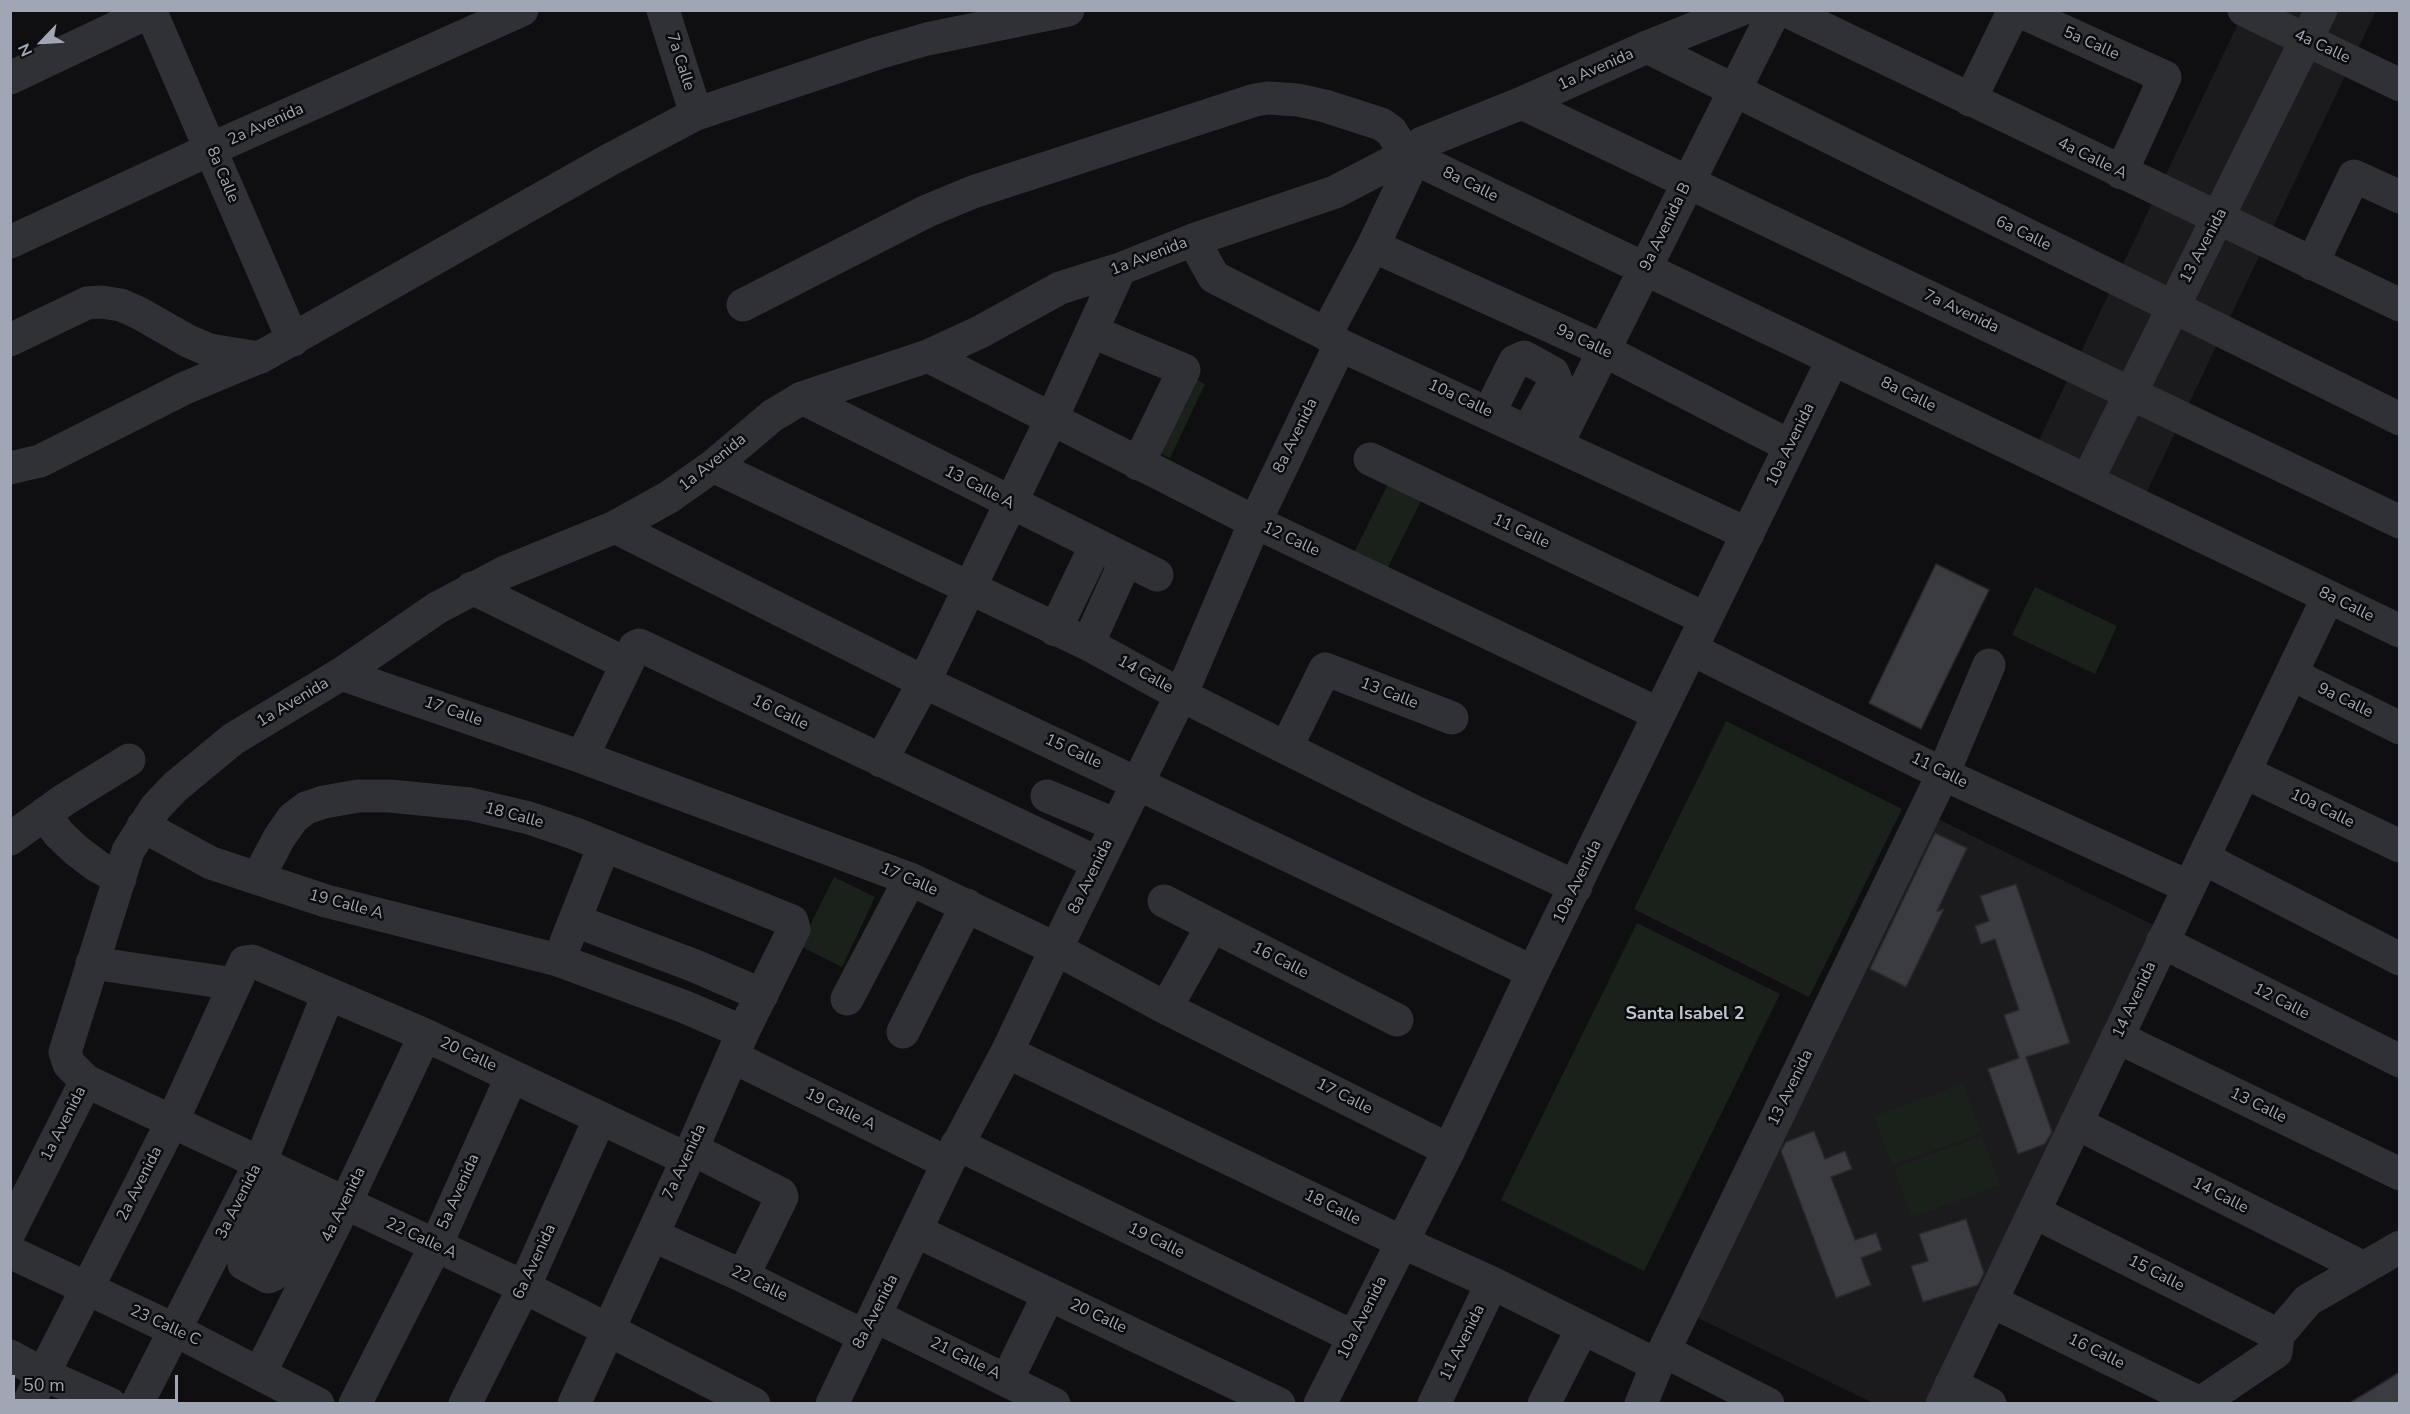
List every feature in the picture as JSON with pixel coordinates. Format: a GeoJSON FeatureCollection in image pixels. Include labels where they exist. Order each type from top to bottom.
{"type":"FeatureCollection","features":[{"type":"Feature","properties":{"kind":"street","name":"2a Avenida"},"geometry":{"type":"LineString","coordinates":[[10,242],[522,10]]}},
{"type":"Feature","properties":{"kind":"street","name":"7a Calle"},"geometry":{"type":"LineString","coordinates":[[663,10],[696,114]]}},
{"type":"Feature","properties":{"kind":"street"},"geometry":{"type":"LineString","coordinates":[[10,468],[51,456],[185,388],[259,358],[599,166],[696,114],[918,42],[1068,10]]}},
{"type":"Feature","properties":{"kind":"street","name":"1a Avenida"},"geometry":{"type":"LineString","coordinates":[[10,1231],[86,1080],[69,1064],[65,1052],[128,852],[143,826],[175,787],[232,739],[341,674],[437,608],[472,588],[615,527],[669,497],[713,466],[772,416],[802,398],[928,356],[980,332],[1059,288],[1120,269],[1193,240],[1335,192],[1522,103],[1647,47],[1740,10]]}},
{"type":"Feature","properties":{"kind":"street","name":"9a Avenida B"},"geometry":{"type":"LineString","coordinates":[[1543,437],[1605,351],[1775,10]]}},
{"type":"Feature","properties":{"kind":"street","name":"4a Calle A"},"geometry":{"type":"LineString","coordinates":[[1785,10],[2400,305]]}},
{"type":"Feature","properties":{"kind":"street"},"geometry":{"type":"LineString","coordinates":[[1970,100],[2015,10]]}},
{"type":"Feature","properties":{"kind":"street","name":"5a Calle"},"geometry":{"type":"LineString","coordinates":[[2015,10],[2165,77],[2121,173]]}},
{"type":"Feature","properties":{"kind":"street","name":"4a Calle"},"geometry":{"type":"LineString","coordinates":[[2244,10],[2400,85]]}},
{"type":"Feature","properties":{"kind":"street","name":"13 Avenida"},"geometry":{"type":"LineString","coordinates":[[2087,481],[2321,10]]}},
{"type":"Feature","properties":{"kind":"street","name":"8a Calle"},"geometry":{"type":"LineString","coordinates":[[151,11],[293,340]]}},
{"type":"Feature","properties":{"kind":"street"},"geometry":{"type":"LineString","coordinates":[[10,78],[151,11]]}},
{"type":"Feature","properties":{"kind":"street","name":"6a Calle"},"geometry":{"type":"LineString","coordinates":[[1647,47],[1733,92],[2400,419]]}},
{"type":"Feature","properties":{"kind":"street"},"geometry":{"type":"LineString","coordinates":[[743,305],[927,211],[973,192],[1255,100],[1268,98],[1298,100],[1381,124],[1415,153]]}},
{"type":"Feature","properties":{"kind":"street","name":"7a Avenida"},"geometry":{"type":"LineString","coordinates":[[1522,103],[2400,522]]}},
{"type":"Feature","properties":{"kind":"street","name":"8a Calle"},"geometry":{"type":"LineString","coordinates":[[1415,153],[1646,269],[2400,631]]}},
{"type":"Feature","properties":{"kind":"street","name":"8a Avenida"},"geometry":{"type":"LineString","coordinates":[[831,1404],[952,1154],[1007,1052],[1181,695],[1415,153]]}},
{"type":"Feature","properties":{"kind":"street"},"geometry":{"type":"LineString","coordinates":[[2312,264],[2354,176],[2400,197]]}},
{"type":"Feature","properties":{"kind":"street","name":"10a Calle"},"geometry":{"type":"LineString","coordinates":[[1193,240],[1214,277],[1333,339],[1748,534]]}},
{"type":"Feature","properties":{"kind":"street","name":"9a Calle"},"geometry":{"type":"LineString","coordinates":[[1373,246],[1605,351],[1790,446]]}},
{"type":"Feature","properties":{"kind":"street"},"geometry":{"type":"LineString","coordinates":[[881,761],[924,682],[1093,332],[1120,269]]}},
{"type":"Feature","properties":{"kind":"street"},"geometry":{"type":"LineString","coordinates":[[10,340],[87,303],[102,302],[122,305],[209,350],[259,358]]}},
{"type":"Feature","properties":{"kind":"street"},"geometry":{"type":"LineString","coordinates":[[1093,332],[1184,370],[1138,464]]}},
{"type":"Feature","properties":{"kind":"street","name":"12 Calle"},"geometry":{"type":"LineString","coordinates":[[928,356],[1255,522],[1659,714]]}},
{"type":"Feature","properties":{"kind":"street"},"geometry":{"type":"LineString","coordinates":[[1489,413],[1515,361],[1524,357],[1553,372],[1556,380],[1543,437]]}},
{"type":"Feature","properties":{"kind":"street","name":"10a Avenida"},"geometry":{"type":"LineString","coordinates":[[1320,1404],[1449,1150],[1533,972],[1833,359]]}},
{"type":"Feature","properties":{"kind":"street","name":"13 Calle A"},"geometry":{"type":"LineString","coordinates":[[802,398],[1010,504],[1157,575]]}},
{"type":"Feature","properties":{"kind":"street","name":"11 Calle"},"geometry":{"type":"LineString","coordinates":[[1370,459],[1706,619]]}},
{"type":"Feature","properties":{"kind":"street","name":"14 Calle"},"geometry":{"type":"LineString","coordinates":[[713,466],[1088,644],[1181,695],[1286,748],[1417,813],[1576,887]]}},
{"type":"Feature","properties":{"kind":"street","name":"15 Calle"},"geometry":{"type":"LineString","coordinates":[[615,527],[924,682],[1128,802],[1533,972]]}},
{"type":"Feature","properties":{"kind":"street"},"geometry":{"type":"LineString","coordinates":[[1055,630],[1096,545]]}},
{"type":"Feature","properties":{"kind":"street"},"geometry":{"type":"LineString","coordinates":[[1088,644],[1126,560]]}},
{"type":"Feature","properties":{"kind":"street"},"geometry":{"type":"LineString","coordinates":[[472,588],[627,664],[582,757]]}},
{"type":"Feature","properties":{"kind":"street","name":"14 Avenida"},"geometry":{"type":"LineString","coordinates":[[1947,1394],[2328,597]]}},
{"type":"Feature","properties":{"kind":"street","name":"16 Calle"},"geometry":{"type":"LineString","coordinates":[[627,664],[635,647],[639,645],[1098,862]]}},
{"type":"Feature","properties":{"kind":"street","name":"11 Calle"},"geometry":{"type":"LineString","coordinates":[[1691,649],[1943,774],[2189,887]]}},
{"type":"Feature","properties":{"kind":"street","name":"13 Avenida"},"geometry":{"type":"LineString","coordinates":[[1641,1404],[1660,1358],[1943,774],[1989,665]]}},
{"type":"Feature","properties":{"kind":"street","name":"13 Calle"},"geometry":{"type":"LineString","coordinates":[[1286,748],[1325,669],[1452,718]]}},
{"type":"Feature","properties":{"kind":"street","name":"17 Calle"},"geometry":{"type":"LineString","coordinates":[[341,674],[582,757],[910,879],[1056,949],[1166,1008],[1449,1150]]}},
{"type":"Feature","properties":{"kind":"street","name":"9a Calle"},"geometry":{"type":"LineString","coordinates":[[2291,674],[2400,728]]}},
{"type":"Feature","properties":{"kind":"street"},"geometry":{"type":"LineString","coordinates":[[10,839],[44,814],[129,760]]}},
{"type":"Feature","properties":{"kind":"street","name":"10a Calle"},"geometry":{"type":"LineString","coordinates":[[2244,772],[2400,846]]}},
{"type":"Feature","properties":{"kind":"street"},"geometry":{"type":"LineString","coordinates":[[1053,782],[1128,802]]}},
{"type":"Feature","properties":{"kind":"street","name":"18 Calle"},"geometry":{"type":"LineString","coordinates":[[258,878],[279,838],[293,818],[306,808],[358,796],[390,796],[470,804],[529,818],[792,921]]}},
{"type":"Feature","properties":{"kind":"street"},"geometry":{"type":"LineString","coordinates":[[44,814],[59,834],[77,851],[120,879]]}},
{"type":"Feature","properties":{"kind":"street","name":"19 Calle A"},"geometry":{"type":"LineString","coordinates":[[143,826],[212,863],[326,901],[558,960],[684,1007],[738,1044],[952,1154]]}},
{"type":"Feature","properties":{"kind":"street"},"geometry":{"type":"LineString","coordinates":[[558,960],[576,921],[604,846]]}},
{"type":"Feature","properties":{"kind":"street"},"geometry":{"type":"LineString","coordinates":[[2203,858],[2400,959]]}},
{"type":"Feature","properties":{"kind":"street"},"geometry":{"type":"LineString","coordinates":[[847,999],[910,879]]}},
{"type":"Feature","properties":{"kind":"street","name":"16 Calle"},"geometry":{"type":"LineString","coordinates":[[1164,901],[1397,1020]]}},
{"type":"Feature","properties":{"kind":"street"},"geometry":{"type":"LineString","coordinates":[[903,1032],[967,905]]}},
{"type":"Feature","properties":{"kind":"street"},"geometry":{"type":"LineString","coordinates":[[576,921],[695,966],[762,995]]}},
{"type":"Feature","properties":{"kind":"street","name":"7a Avenida"},"geometry":{"type":"LineString","coordinates":[[574,1404],[738,1044],[795,929],[792,921]]}},
{"type":"Feature","properties":{"kind":"street"},"geometry":{"type":"LineString","coordinates":[[1166,1008],[1212,926]]}},
{"type":"Feature","properties":{"kind":"street","name":"12 Calle"},"geometry":{"type":"LineString","coordinates":[[2162,942],[2400,1061]]}},
{"type":"Feature","properties":{"kind":"street","name":"20 Calle"},"geometry":{"type":"LineString","coordinates":[[92,963],[240,973],[252,961],[425,1035],[600,1118],[780,1194],[782,1197],[743,1276]]}},
{"type":"Feature","properties":{"kind":"street","name":"2a Avenida"},"geometry":{"type":"LineString","coordinates":[[28,1404],[172,1122],[240,973]]}},
{"type":"Feature","properties":{"kind":"street","name":"3a Avenida"},"geometry":{"type":"LineString","coordinates":[[137,1404],[175,1330],[273,1169],[328,995]]}},
{"type":"Feature","properties":{"kind":"street","name":"4a Avenida"},"geometry":{"type":"LineString","coordinates":[[260,1373],[345,1204],[425,1035]]}},
{"type":"Feature","properties":{"kind":"street","name":"13 Calle"},"geometry":{"type":"LineString","coordinates":[[2117,1037],[2400,1174]]}},
{"type":"Feature","properties":{"kind":"street","name":"18 Calle"},"geometry":{"type":"LineString","coordinates":[[1007,1052],[1492,1283],[1582,1329],[1660,1358],[1768,1404]]}},
{"type":"Feature","properties":{"kind":"street","name":"5a Avenida"},"geometry":{"type":"LineString","coordinates":[[355,1404],[436,1245],[512,1076]]}},
{"type":"Feature","properties":{"kind":"street","name":"22 Calle A"},"geometry":{"type":"LineString","coordinates":[[86,1080],[524,1287],[754,1404]]}},
{"type":"Feature","properties":{"kind":"street","name":"6a Avenida"},"geometry":{"type":"LineString","coordinates":[[465,1404],[524,1287],[600,1118]]}},
{"type":"Feature","properties":{"kind":"street","name":"14 Calle"},"geometry":{"type":"LineString","coordinates":[[2076,1123],[2364,1268]]}},
{"type":"Feature","properties":{"kind":"street","name":"19 Calle"},"geometry":{"type":"LineString","coordinates":[[952,1154],[1354,1337]]}},
{"type":"Feature","properties":{"kind":"street"},"geometry":{"type":"LineString","coordinates":[[273,1169],[244,1264],[271,1276],[315,1190]]}},
{"type":"Feature","properties":{"kind":"street","name":"15 Calle"},"geometry":{"type":"LineString","coordinates":[[2034,1212],[2278,1335]]}},
{"type":"Feature","properties":{"kind":"street","name":"20 Calle"},"geometry":{"type":"LineString","coordinates":[[916,1231],[1279,1404]]}},
{"type":"Feature","properties":{"kind":"street","name":"22 Calle"},"geometry":{"type":"LineString","coordinates":[[652,1235],[743,1276],[869,1326]]}},
{"type":"Feature","properties":{"kind":"street"},"geometry":{"type":"LineString","coordinates":[[290,1242],[319,1256]]}},
{"type":"Feature","properties":{"kind":"street"},"geometry":{"type":"LineString","coordinates":[[2199,1403],[2276,1352],[2278,1335],[2308,1300],[2400,1247]]}},
{"type":"Feature","properties":{"kind":"street","name":"23 Calle C"},"geometry":{"type":"LineString","coordinates":[[10,1252],[86,1290],[175,1330],[318,1404]]}},
{"type":"Feature","properties":{"kind":"street","name":"11 Avenida"},"geometry":{"type":"LineString","coordinates":[[1434,1404],[1492,1283]]}},
{"type":"Feature","properties":{"kind":"street"},"geometry":{"type":"LineString","coordinates":[[1007,1380],[1049,1294]]}},
{"type":"Feature","properties":{"kind":"street","name":"16 Calle"},"geometry":{"type":"LineString","coordinates":[[1991,1301],[2199,1403]]}},
{"type":"Feature","properties":{"kind":"street","name":"21 Calle A"},"geometry":{"type":"LineString","coordinates":[[869,1326],[1007,1380],[1054,1404]]}},
{"type":"Feature","properties":{"kind":"street"},"geometry":{"type":"LineString","coordinates":[[1544,1404],[1582,1329]]}},
{"type":"Feature","properties":{"kind":"street"},"geometry":{"type":"LineString","coordinates":[[10,1356],[43,1374],[110,1404]]}},
{"type":"Feature","properties":{"kind":"street"},"geometry":{"type":"LineString","coordinates":[[10,1390],[23,1404]]}},
{"type":"Feature","properties":{"kind":"street"},"geometry":{"type":"LineString","coordinates":[[1947,1394],[1990,1404]]}},
{"type":"Feature","properties":{"kind":"shaded area"},"geometry":{"type":"Polygon","coordinates":[[[2244,11],[2376,11],[2142,502],[2034,450],[2244,11]]]}},
{"type":"Feature","properties":{"kind":"shaded area"},"geometry":{"type":"Polygon","coordinates":[[[1175,369],[1205,384],[1170,458],[1140,443],[1175,369]]]}},
{"type":"Feature","properties":{"kind":"shaded area"},"geometry":{"type":"Polygon","coordinates":[[[1391,478],[1424,495],[1387,569],[1354,553],[1391,478]]]}},
{"type":"Feature","properties":{"kind":"shaded area"},"geometry":{"type":"Polygon","coordinates":[[[2035,587],[2117,626],[2095,674],[2012,635],[2035,587]]]}},
{"type":"Feature","properties":{"kind":"shaded area"},"geometry":{"type":"Polygon","coordinates":[[[1726,721],[1902,809],[1809,997],[1634,909],[1726,721]]]}},
{"type":"Feature","properties":{"kind":"shaded area"},"geometry":{"type":"Polygon","coordinates":[[[1936,818],[2166,931],[1936,1403],[1873,1403],[1694,1316],[1936,818]]]}},
{"type":"Feature","properties":{"kind":"shaded area"},"geometry":{"type":"Polygon","coordinates":[[[834,877],[875,897],[842,967],[800,946],[834,877]]]}},
{"type":"Feature","properties":{"kind":"shaded area"},"geometry":{"type":"Polygon","coordinates":[[[1637,923],[1780,994],[1644,1271],[1501,1200],[1637,923]]]}},
{"type":"Feature","properties":{"kind":"shaded area"},"geometry":{"type":"Polygon","coordinates":[[[1963,1084],[1981,1133],[1892,1165],[1874,1116],[1963,1084]]]}},
{"type":"Feature","properties":{"kind":"shaded area"},"geometry":{"type":"Polygon","coordinates":[[[1982,1136],[2000,1185],[1912,1217],[1894,1168],[1982,1136]]]}},
{"type":"Feature","properties":{"kind":"building"},"geometry":{"type":"Polygon","coordinates":[[[1936,564],[1989,590],[1921,729],[1869,703],[1936,564]]]}},
{"type":"Feature","properties":{"kind":"building"},"geometry":{"type":"Polygon","coordinates":[[[1935,833],[1967,848],[1937,911],[1944,909],[1906,987],[1870,969],[1935,833]]]}},
{"type":"Feature","properties":{"kind":"building"},"geometry":{"type":"Polygon","coordinates":[[[2016,884],[2070,1043],[2026,1057],[2052,1132],[2045,1144],[2018,1154],[1988,1069],[2019,1058],[2004,1015],[2019,1010],[1995,939],[1981,944],[1975,926],[1989,921],[1980,896],[2016,884]]]}},
{"type":"Feature","properties":{"kind":"building"},"geometry":{"type":"Polygon","coordinates":[[[1814,1131],[1825,1159],[1845,1151],[1852,1169],[1831,1177],[1855,1240],[1876,1233],[1882,1250],[1861,1258],[1871,1285],[1836,1298],[1781,1151],[1786,1142],[1814,1131]]]}},
{"type":"Feature","properties":{"kind":"building"},"geometry":{"type":"Polygon","coordinates":[[[1966,1219],[1984,1273],[1978,1285],[1923,1302],[1911,1266],[1928,1261],[1919,1234],[1966,1219]]]}},
{"type":"Feature","properties":{"kind":"building"},"geometry":{"type":"Polygon","coordinates":[[[2400,1372],[2400,1404],[2348,1404],[2371,1390],[2400,1372]]]}},
{"type":"Feature","properties":{"kind":"district","name":"Santa Isabel 2"},"geometry":{"type":"Point","coordinates":[1685,1015]}}]}
